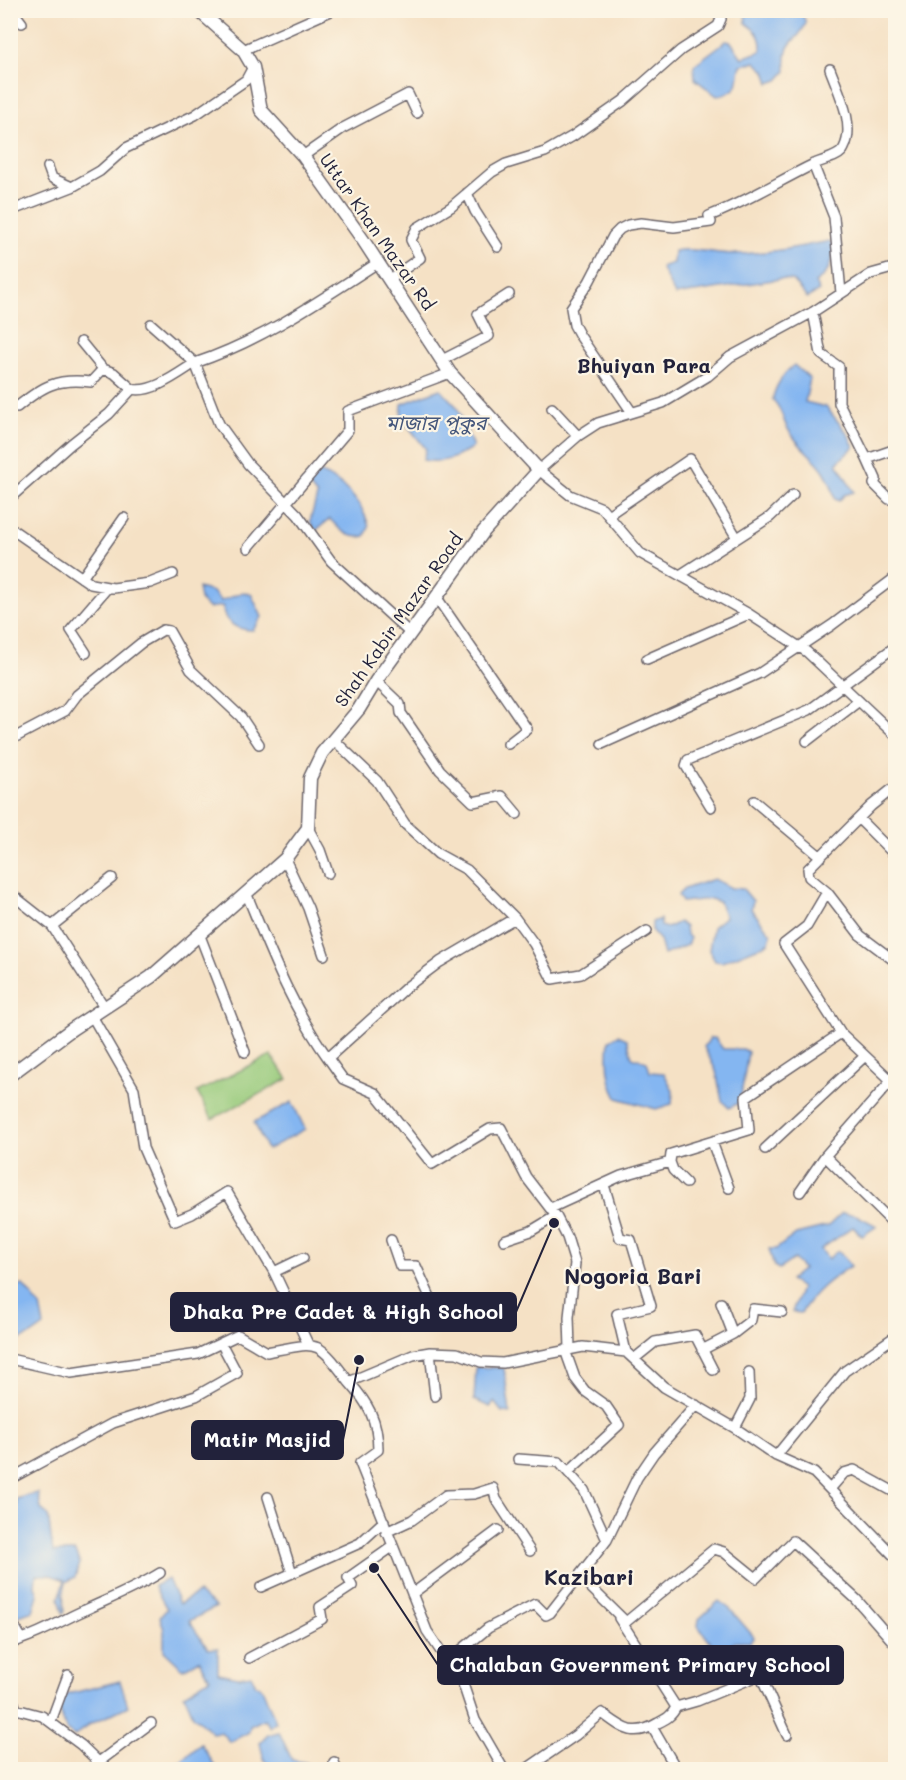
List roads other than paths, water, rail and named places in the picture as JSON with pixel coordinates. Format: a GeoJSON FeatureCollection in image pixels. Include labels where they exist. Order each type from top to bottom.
{"type":"FeatureCollection","features":[{"type":"Feature","properties":{"kind":"main road","name":"Uttar Khan Mazar Rd"},"geometry":{"type":"LineString","coordinates":[[198,10],[243,50],[254,67],[261,110],[303,156],[379,262],[450,373],[539,470]]}},
{"type":"Feature","properties":{"kind":"main road","name":"Shah Kabir Mazar Road"},"geometry":{"type":"LineString","coordinates":[[308,828],[310,778],[322,753],[359,709],[376,681],[484,531],[539,470]]}},
{"type":"Feature","properties":{"kind":"main road"},"geometry":{"type":"LineString","coordinates":[[10,1075],[151,976],[200,936],[285,859],[308,828]]}},
{"type":"Feature","properties":{"kind":"street"},"geometry":{"type":"LineString","coordinates":[[12,10],[22,23]]}},
{"type":"Feature","properties":{"kind":"street"},"geometry":{"type":"LineString","coordinates":[[243,50],[316,14],[333,10]]}},
{"type":"Feature","properties":{"kind":"street"},"geometry":{"type":"LineString","coordinates":[[390,279],[420,258],[411,240],[417,228],[451,207],[499,168],[545,152],[573,136],[623,101],[681,50],[718,26],[721,19],[716,10]]}},
{"type":"Feature","properties":{"kind":"street"},"geometry":{"type":"LineString","coordinates":[[10,211],[72,187],[100,171],[126,148],[207,108],[246,80],[254,67]]}},
{"type":"Feature","properties":{"kind":"street"},"geometry":{"type":"LineString","coordinates":[[632,411],[580,336],[571,308],[589,282],[613,236],[628,225],[641,223],[674,227],[711,222],[709,216],[739,204],[813,164],[840,153],[845,148],[846,111],[830,69]]}},
{"type":"Feature","properties":{"kind":"street"},"geometry":{"type":"LineString","coordinates":[[303,156],[343,128],[408,94],[417,113]]}},
{"type":"Feature","properties":{"kind":"street"},"geometry":{"type":"LineString","coordinates":[[813,164],[834,217],[841,293]]}},
{"type":"Feature","properties":{"kind":"street"},"geometry":{"type":"LineString","coordinates":[[48,167],[52,178],[72,187]]}},
{"type":"Feature","properties":{"kind":"street"},"geometry":{"type":"LineString","coordinates":[[467,193],[475,211],[498,247]]}},
{"type":"Feature","properties":{"kind":"street"},"geometry":{"type":"LineString","coordinates":[[10,498],[70,444],[109,414],[132,389],[148,388],[168,380],[195,363],[236,349],[285,323],[379,262]]}},
{"type":"Feature","properties":{"kind":"street","name":"Shah Kabir Mazar Road"},"geometry":{"type":"LineString","coordinates":[[539,470],[578,436],[598,423],[663,403],[708,376],[730,357],[813,312],[871,273],[895,267]]}},
{"type":"Feature","properties":{"kind":"street"},"geometry":{"type":"LineString","coordinates":[[442,360],[489,336],[478,314],[509,294]]}},
{"type":"Feature","properties":{"kind":"street"},"geometry":{"type":"LineString","coordinates":[[813,312],[821,354],[838,368],[839,403],[876,479],[874,484],[889,499]]}},
{"type":"Feature","properties":{"kind":"street"},"geometry":{"type":"LineString","coordinates":[[151,324],[195,363],[219,424],[248,464],[298,515],[330,561],[410,633]]}},
{"type":"Feature","properties":{"kind":"street"},"geometry":{"type":"LineString","coordinates":[[81,342],[103,369],[114,373],[132,389]]}},
{"type":"Feature","properties":{"kind":"street"},"geometry":{"type":"LineString","coordinates":[[10,407],[12,405],[17,407],[41,388],[55,382],[91,382],[103,369]]}},
{"type":"Feature","properties":{"kind":"street"},"geometry":{"type":"LineString","coordinates":[[248,548],[285,501],[348,430],[348,411],[450,373]]}},
{"type":"Feature","properties":{"kind":"street"},"geometry":{"type":"LineString","coordinates":[[552,408],[578,436]]}},
{"type":"Feature","properties":{"kind":"street"},"geometry":{"type":"LineString","coordinates":[[867,459],[896,449]]}},
{"type":"Feature","properties":{"kind":"street"},"geometry":{"type":"LineString","coordinates":[[608,515],[690,459],[737,538]]}},
{"type":"Feature","properties":{"kind":"street"},"geometry":{"type":"LineString","coordinates":[[539,470],[570,495],[602,508],[640,553],[749,614],[800,647],[859,701],[892,725],[896,736]]}},
{"type":"Feature","properties":{"kind":"street"},"geometry":{"type":"LineString","coordinates":[[680,575],[770,517],[793,495]]}},
{"type":"Feature","properties":{"kind":"street"},"geometry":{"type":"LineString","coordinates":[[82,579],[124,518]]}},
{"type":"Feature","properties":{"kind":"street"},"geometry":{"type":"LineString","coordinates":[[10,528],[82,579],[108,587],[150,582],[173,574]]}},
{"type":"Feature","properties":{"kind":"street"},"geometry":{"type":"LineString","coordinates":[[602,744],[760,673],[800,647],[896,577]]}},
{"type":"Feature","properties":{"kind":"street"},"geometry":{"type":"LineString","coordinates":[[86,653],[71,630],[108,587]]}},
{"type":"Feature","properties":{"kind":"street"},"geometry":{"type":"LineString","coordinates":[[437,598],[527,729],[508,744]]}},
{"type":"Feature","properties":{"kind":"street"},"geometry":{"type":"LineString","coordinates":[[647,659],[749,614]]}},
{"type":"Feature","properties":{"kind":"street"},"geometry":{"type":"LineString","coordinates":[[10,740],[65,711],[77,696],[141,644],[163,630],[169,631],[191,670],[225,704],[242,717],[259,744]]}},
{"type":"Feature","properties":{"kind":"street"},"geometry":{"type":"LineString","coordinates":[[711,807],[686,766],[688,760],[809,710],[896,646]]}},
{"type":"Feature","properties":{"kind":"street"},"geometry":{"type":"LineString","coordinates":[[376,681],[400,704],[401,713],[440,770],[455,787],[473,802],[501,796],[517,814]]}},
{"type":"Feature","properties":{"kind":"street"},"geometry":{"type":"LineString","coordinates":[[807,741],[859,701]]}},
{"type":"Feature","properties":{"kind":"street"},"geometry":{"type":"LineString","coordinates":[[334,740],[377,782],[405,825],[438,854],[467,870],[515,918],[534,944],[552,980],[581,974],[647,931]]}},
{"type":"Feature","properties":{"kind":"street"},"geometry":{"type":"LineString","coordinates":[[892,959],[860,935],[827,892],[807,873],[871,806],[896,786]]}},
{"type":"Feature","properties":{"kind":"street"},"geometry":{"type":"LineString","coordinates":[[754,801],[821,857]]}},
{"type":"Feature","properties":{"kind":"street"},"geometry":{"type":"LineString","coordinates":[[859,819],[896,856]]}},
{"type":"Feature","properties":{"kind":"street"},"geometry":{"type":"LineString","coordinates":[[308,828],[320,850],[328,873]]}},
{"type":"Feature","properties":{"kind":"street"},"geometry":{"type":"LineString","coordinates":[[285,859],[308,908],[324,955]]}},
{"type":"Feature","properties":{"kind":"street"},"geometry":{"type":"LineString","coordinates":[[52,926],[112,878]]}},
{"type":"Feature","properties":{"kind":"street"},"geometry":{"type":"LineString","coordinates":[[800,1192],[825,1156],[893,1083],[842,1033],[784,944],[807,926],[827,892]]}},
{"type":"Feature","properties":{"kind":"street"},"geometry":{"type":"LineString","coordinates":[[10,893],[52,926],[105,1008]]}},
{"type":"Feature","properties":{"kind":"street"},"geometry":{"type":"LineString","coordinates":[[247,895],[284,987],[303,1023],[343,1079],[375,1093],[432,1164],[490,1129],[501,1128],[526,1177],[553,1212],[567,1237],[575,1263],[568,1349],[575,1378],[585,1391],[606,1406],[619,1425],[568,1472]]}},
{"type":"Feature","properties":{"kind":"street"},"geometry":{"type":"LineString","coordinates":[[328,1058],[408,986],[440,962],[515,918]]}},
{"type":"Feature","properties":{"kind":"street"},"geometry":{"type":"LineString","coordinates":[[200,936],[245,1052]]}},
{"type":"Feature","properties":{"kind":"street"},"geometry":{"type":"LineString","coordinates":[[92,1016],[134,1089],[143,1148],[175,1221],[192,1214],[227,1192],[274,1272],[308,1344]]}},
{"type":"Feature","properties":{"kind":"street"},"geometry":{"type":"LineString","coordinates":[[686,1183],[673,1170],[670,1162],[671,1154],[749,1130],[746,1097],[842,1033]]}},
{"type":"Feature","properties":{"kind":"street"},"geometry":{"type":"LineString","coordinates":[[765,1149],[866,1056]]}},
{"type":"Feature","properties":{"kind":"street"},"geometry":{"type":"LineString","coordinates":[[712,1142],[729,1188]]}},
{"type":"Feature","properties":{"kind":"street"},"geometry":{"type":"LineString","coordinates":[[825,1156],[896,1226]]}},
{"type":"Feature","properties":{"kind":"street"},"geometry":{"type":"LineString","coordinates":[[504,1240],[531,1231],[580,1192],[604,1185],[621,1176],[670,1162]]}},
{"type":"Feature","properties":{"kind":"street"},"geometry":{"type":"LineString","coordinates":[[604,1185],[620,1238],[632,1240],[651,1306],[617,1314],[626,1352]]}},
{"type":"Feature","properties":{"kind":"street"},"geometry":{"type":"LineString","coordinates":[[391,1240],[400,1266],[416,1266],[440,1319]]}},
{"type":"Feature","properties":{"kind":"street"},"geometry":{"type":"LineString","coordinates":[[274,1272],[303,1258]]}},
{"type":"Feature","properties":{"kind":"street"},"geometry":{"type":"LineString","coordinates":[[721,1303],[733,1334]]}},
{"type":"Feature","properties":{"kind":"street"},"geometry":{"type":"LineString","coordinates":[[702,1350],[733,1334],[751,1320],[753,1310],[782,1312]]}},
{"type":"Feature","properties":{"kind":"street"},"geometry":{"type":"LineString","coordinates":[[10,1359],[71,1373],[198,1354],[238,1335],[267,1352],[308,1344],[326,1351],[368,1403],[378,1440],[378,1450],[360,1463],[427,1631],[463,1684],[475,1720],[504,1770]]}},
{"type":"Feature","properties":{"kind":"street"},"geometry":{"type":"LineString","coordinates":[[634,1359],[655,1342],[695,1335],[713,1370]]}},
{"type":"Feature","properties":{"kind":"street"},"geometry":{"type":"LineString","coordinates":[[776,1456],[845,1371],[896,1336]]}},
{"type":"Feature","properties":{"kind":"street"},"geometry":{"type":"LineString","coordinates":[[10,1479],[113,1423],[196,1396],[237,1373],[221,1343]]}},
{"type":"Feature","properties":{"kind":"street"},"geometry":{"type":"LineString","coordinates":[[349,1382],[413,1355],[430,1352],[457,1353],[481,1362],[503,1363],[568,1349],[601,1347],[626,1352],[664,1387],[735,1428],[776,1456],[814,1473],[896,1558]]}},
{"type":"Feature","properties":{"kind":"street"},"geometry":{"type":"LineString","coordinates":[[430,1352],[435,1396]]}},
{"type":"Feature","properties":{"kind":"street"},"geometry":{"type":"LineString","coordinates":[[735,1428],[750,1399],[749,1372]]}},
{"type":"Feature","properties":{"kind":"street"},"geometry":{"type":"LineString","coordinates":[[448,1661],[488,1628],[535,1604],[546,1615],[550,1612],[607,1540],[638,1478],[654,1453],[696,1405]]}},
{"type":"Feature","properties":{"kind":"street"},"geometry":{"type":"LineString","coordinates":[[518,1459],[559,1462],[584,1490],[607,1540]]}},
{"type":"Feature","properties":{"kind":"street"},"geometry":{"type":"LineString","coordinates":[[830,1489],[844,1473],[854,1470],[896,1494]]}},
{"type":"Feature","properties":{"kind":"street"},"geometry":{"type":"LineString","coordinates":[[386,1532],[412,1520],[446,1495],[474,1494],[493,1488],[496,1499],[530,1551]]}},
{"type":"Feature","properties":{"kind":"street"},"geometry":{"type":"LineString","coordinates":[[268,1497],[292,1573]]}},
{"type":"Feature","properties":{"kind":"street"},"geometry":{"type":"LineString","coordinates":[[261,1587],[360,1543],[384,1521]]}},
{"type":"Feature","properties":{"kind":"street"},"geometry":{"type":"LineString","coordinates":[[411,1594],[498,1530]]}},
{"type":"Feature","properties":{"kind":"street"},"geometry":{"type":"LineString","coordinates":[[579,1576],[623,1620],[628,1621],[714,1549],[724,1552],[756,1578],[793,1542],[856,1599],[896,1645]]}},
{"type":"Feature","properties":{"kind":"street"},"geometry":{"type":"LineString","coordinates":[[249,1658],[322,1619],[320,1607],[352,1586],[348,1578],[392,1547]]}},
{"type":"Feature","properties":{"kind":"street"},"geometry":{"type":"LineString","coordinates":[[10,1644],[35,1637],[84,1610],[139,1587],[160,1573]]}},
{"type":"Feature","properties":{"kind":"street"},"geometry":{"type":"LineString","coordinates":[[615,1612],[676,1707]]}},
{"type":"Feature","properties":{"kind":"street"},"geometry":{"type":"LineString","coordinates":[[10,1619],[22,1639]]}},
{"type":"Feature","properties":{"kind":"street"},"geometry":{"type":"LineString","coordinates":[[51,1721],[68,1675]]}},
{"type":"Feature","properties":{"kind":"street"},"geometry":{"type":"LineString","coordinates":[[525,1770],[576,1735],[602,1713],[628,1730],[644,1732],[670,1717],[676,1707],[697,1701],[760,1675],[787,1735]]}},
{"type":"Feature","properties":{"kind":"street"},"geometry":{"type":"LineString","coordinates":[[10,1693],[16,1709],[33,1712],[51,1721],[104,1766]]}},
{"type":"Feature","properties":{"kind":"street"},"geometry":{"type":"LineString","coordinates":[[88,1770],[104,1766],[151,1723]]}},
{"type":"Feature","properties":{"kind":"street"},"geometry":{"type":"LineString","coordinates":[[652,1727],[677,1770]]}},
{"type":"Feature","properties":{"kind":"water"},"geometry":{"type":"Polygon","coordinates":[[[745,11],[801,11],[806,23],[789,47],[786,71],[778,80],[769,83],[765,71],[755,62],[741,65],[735,88],[717,96],[695,79],[694,65],[726,41],[731,42],[742,58],[761,51],[758,35],[746,23],[745,11]]]}},
{"type":"Feature","properties":{"kind":"water"},"geometry":{"type":"Polygon","coordinates":[[[830,241],[835,248],[831,263],[823,276],[815,283],[819,291],[807,298],[792,280],[780,279],[675,295],[661,267],[673,263],[674,251],[746,254],[830,241]]]}},
{"type":"Feature","properties":{"kind":"water"},"geometry":{"type":"Polygon","coordinates":[[[794,365],[810,379],[805,402],[826,407],[848,434],[854,447],[837,463],[854,492],[844,495],[839,501],[835,499],[831,485],[821,467],[795,439],[773,400],[780,381],[794,365]]]}},
{"type":"Feature","properties":{"kind":"water","name":"মাজার পুকুর"},"geometry":{"type":"Polygon","coordinates":[[[440,389],[457,407],[473,447],[449,459],[423,460],[426,449],[401,417],[402,404],[440,389]]]}},
{"type":"Feature","properties":{"kind":"water"},"geometry":{"type":"Polygon","coordinates":[[[319,472],[336,481],[357,501],[369,527],[365,536],[354,537],[341,530],[330,519],[315,531],[310,521],[317,496],[306,482],[319,472]]]}},
{"type":"Feature","properties":{"kind":"water"},"geometry":{"type":"Polygon","coordinates":[[[198,588],[213,592],[221,601],[243,592],[251,594],[262,617],[253,630],[237,627],[225,617],[223,606],[208,608],[200,600],[198,588]]]}},
{"type":"Feature","properties":{"kind":"water"},"geometry":{"type":"Polygon","coordinates":[[[714,879],[731,888],[743,889],[753,901],[751,909],[771,934],[769,942],[722,962],[715,961],[709,950],[713,927],[725,917],[719,902],[711,899],[682,902],[678,895],[684,889],[714,879]]]}},
{"type":"Feature","properties":{"kind":"water"},"geometry":{"type":"Polygon","coordinates":[[[660,919],[661,926],[667,928],[679,922],[685,927],[686,934],[690,938],[687,945],[664,955],[660,940],[652,931],[652,922],[660,919]]]}},
{"type":"Feature","properties":{"kind":"water"},"geometry":{"type":"Polygon","coordinates":[[[618,1035],[627,1039],[632,1057],[647,1062],[650,1072],[664,1073],[673,1091],[672,1104],[656,1109],[617,1098],[610,1078],[608,1055],[609,1041],[618,1035]]]}},
{"type":"Feature","properties":{"kind":"water"},"geometry":{"type":"Polygon","coordinates":[[[710,1038],[715,1038],[723,1049],[743,1049],[748,1052],[740,1102],[729,1108],[722,1101],[716,1071],[704,1047],[710,1038]]]}},
{"type":"Feature","properties":{"kind":"water"},"geometry":{"type":"Polygon","coordinates":[[[292,1102],[305,1129],[267,1150],[254,1122],[292,1102]]]}},
{"type":"Feature","properties":{"kind":"water"},"geometry":{"type":"Polygon","coordinates":[[[842,1213],[856,1215],[877,1226],[862,1236],[853,1227],[821,1249],[828,1259],[838,1250],[851,1266],[823,1286],[801,1313],[792,1312],[801,1288],[790,1280],[803,1269],[794,1259],[779,1269],[774,1266],[769,1249],[776,1249],[796,1234],[828,1226],[842,1213]]]}},
{"type":"Feature","properties":{"kind":"water"},"geometry":{"type":"Polygon","coordinates":[[[23,1285],[40,1306],[44,1326],[31,1335],[11,1343],[11,1287],[23,1285]]]}},
{"type":"Feature","properties":{"kind":"water"},"geometry":{"type":"Polygon","coordinates":[[[476,1367],[504,1368],[510,1413],[502,1412],[494,1402],[490,1407],[474,1400],[476,1367]]]}},
{"type":"Feature","properties":{"kind":"water"},"geometry":{"type":"Polygon","coordinates":[[[38,1493],[41,1509],[48,1515],[53,1552],[75,1552],[80,1564],[75,1577],[66,1582],[63,1613],[59,1598],[65,1580],[50,1575],[36,1575],[35,1586],[38,1595],[33,1611],[16,1617],[10,1609],[11,1511],[17,1504],[16,1499],[38,1493]]]}},
{"type":"Feature","properties":{"kind":"water"},"geometry":{"type":"Polygon","coordinates":[[[168,1579],[179,1604],[198,1593],[216,1607],[189,1621],[208,1649],[218,1648],[218,1673],[238,1677],[251,1675],[256,1685],[262,1688],[276,1722],[270,1727],[264,1719],[250,1726],[249,1732],[230,1742],[221,1732],[213,1734],[193,1715],[184,1694],[210,1678],[199,1660],[183,1669],[164,1651],[164,1630],[160,1617],[167,1609],[154,1586],[168,1579]]]}},
{"type":"Feature","properties":{"kind":"water"},"geometry":{"type":"Polygon","coordinates":[[[719,1601],[730,1609],[754,1637],[750,1642],[735,1642],[728,1647],[738,1664],[752,1670],[740,1678],[735,1675],[698,1626],[699,1619],[719,1601]]]}},
{"type":"Feature","properties":{"kind":"water"},"geometry":{"type":"Polygon","coordinates":[[[120,1681],[128,1706],[89,1725],[75,1736],[66,1730],[59,1707],[65,1695],[120,1681]]]}},
{"type":"Feature","properties":{"kind":"water"},"geometry":{"type":"Polygon","coordinates":[[[279,1732],[292,1760],[307,1763],[312,1769],[272,1769],[264,1760],[260,1743],[268,1735],[279,1732]]]}},
{"type":"Feature","properties":{"kind":"water"},"geometry":{"type":"Polygon","coordinates":[[[201,1744],[215,1766],[211,1769],[175,1769],[175,1766],[201,1744]]]}},
{"type":"Feature","properties":{"kind":"place","name":"Dhaka Pre Cadet & High School"},"geometry":{"type":"Point","coordinates":[554,1223]}},
{"type":"Feature","properties":{"kind":"place","name":"Matir Masjid"},"geometry":{"type":"Point","coordinates":[359,1360]}},
{"type":"Feature","properties":{"kind":"place","name":"Chalaban Government Primary School"},"geometry":{"type":"Point","coordinates":[374,1568]}},
{"type":"Feature","properties":{"kind":"district","name":"Bhuiyan Para"},"geometry":{"type":"Point","coordinates":[644,366]}},
{"type":"Feature","properties":{"kind":"district","name":"Nogoria Bari"},"geometry":{"type":"Point","coordinates":[633,1277]}},
{"type":"Feature","properties":{"kind":"district","name":"Kazibari"},"geometry":{"type":"Point","coordinates":[589,1578]}}]}
